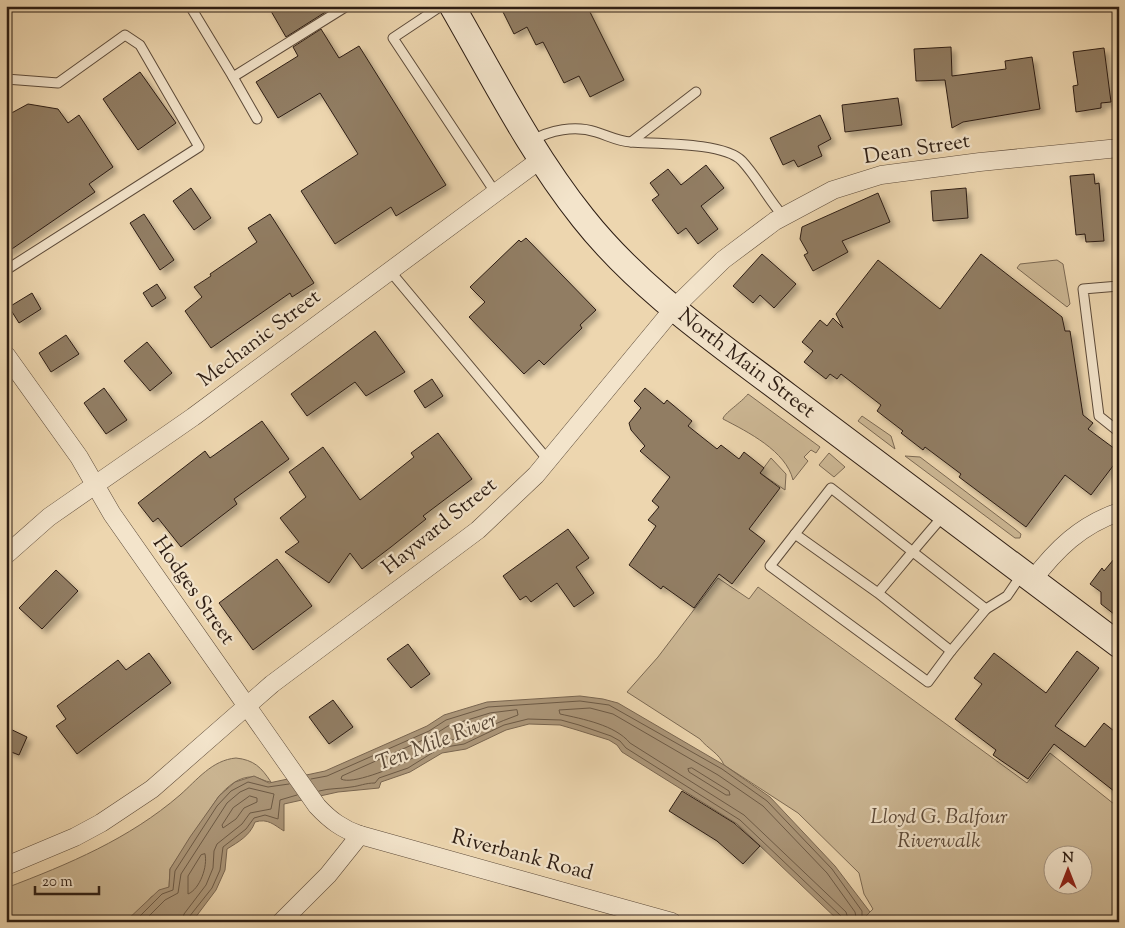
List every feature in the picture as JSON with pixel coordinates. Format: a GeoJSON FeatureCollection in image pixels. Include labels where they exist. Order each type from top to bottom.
{"type":"FeatureCollection","features":[{"type":"Feature","properties":{"kind":"main road","name":"North Main Street"},"geometry":{"type":"LineString","coordinates":[[452,6],[536,150],[583,218],[624,264],[674,308],[944,515],[1119,645]]}},
{"type":"Feature","properties":{"kind":"street","name":"Dean Street"},"geometry":{"type":"LineString","coordinates":[[674,308],[723,260],[784,216],[833,190],[881,175],[980,162],[1119,148]]}},
{"type":"Feature","properties":{"kind":"street","name":"Mechanic Street"},"geometry":{"type":"LineString","coordinates":[[6,555],[49,517],[199,413],[495,192],[536,150]]}},
{"type":"Feature","properties":{"kind":"street","name":"Hayward Street"},"geometry":{"type":"LineString","coordinates":[[246,707],[272,684],[478,530],[536,475],[674,308]]}},
{"type":"Feature","properties":{"kind":"street","name":"Hodges Street"},"geometry":{"type":"LineString","coordinates":[[6,355],[79,457],[112,514],[317,806],[338,825],[360,835]]}},
{"type":"Feature","properties":{"kind":"street"},"geometry":{"type":"LineString","coordinates":[[1027,577],[1078,532],[1099,519],[1119,512]]}},
{"type":"Feature","properties":{"kind":"street"},"geometry":{"type":"LineString","coordinates":[[6,866],[75,837],[125,808],[178,769],[246,707]]}},
{"type":"Feature","properties":{"kind":"street"},"geometry":{"type":"LineString","coordinates":[[281,922],[324,879],[360,835]]}},
{"type":"Feature","properties":{"kind":"street","name":"Riverbank Road"},"geometry":{"type":"LineString","coordinates":[[360,835],[672,922]]}},
{"type":"Feature","properties":{"kind":"lane"},"geometry":{"type":"LineString","coordinates":[[190,6],[257,119]]}},
{"type":"Feature","properties":{"kind":"lane"},"geometry":{"type":"LineString","coordinates":[[233,77],[347,6]]}},
{"type":"Feature","properties":{"kind":"lane"},"geometry":{"type":"LineString","coordinates":[[441,6],[393,38],[495,192]]}},
{"type":"Feature","properties":{"kind":"lane"},"geometry":{"type":"LineString","coordinates":[[6,79],[58,84],[125,35],[140,45],[199,147],[6,270]]}},
{"type":"Feature","properties":{"kind":"lane"},"geometry":{"type":"LineString","coordinates":[[631,142],[696,92]]}},
{"type":"Feature","properties":{"kind":"lane"},"geometry":{"type":"LineString","coordinates":[[536,150],[547,132],[567,129],[594,131],[616,141],[715,148],[728,152],[742,160],[784,216]]}},
{"type":"Feature","properties":{"kind":"lane"},"geometry":{"type":"LineString","coordinates":[[390,271],[548,460]]}},
{"type":"Feature","properties":{"kind":"lane"},"geometry":{"type":"LineString","coordinates":[[1119,286],[1083,289],[1099,416],[1119,432]]}},
{"type":"Feature","properties":{"kind":"lane"},"geometry":{"type":"LineString","coordinates":[[986,610],[831,488],[770,566],[928,682],[986,610],[1007,596],[1027,577]]}},
{"type":"Feature","properties":{"kind":"lane"},"geometry":{"type":"LineString","coordinates":[[878,593],[944,515]]}},
{"type":"Feature","properties":{"kind":"lane"},"geometry":{"type":"LineString","coordinates":[[795,534],[878,593],[951,652]]}},
{"type":"Feature","properties":{"kind":"green space"},"geometry":{"type":"Polygon","coordinates":[[[1057,260],[1063,264],[1070,304],[1067,307],[1017,268],[1020,264],[1057,260]]]}},
{"type":"Feature","properties":{"kind":"green space"},"geometry":{"type":"Polygon","coordinates":[[[748,394],[820,447],[816,453],[811,450],[804,457],[808,461],[793,480],[783,460],[774,451],[754,436],[723,419],[748,394]]]}},
{"type":"Feature","properties":{"kind":"green space"},"geometry":{"type":"Polygon","coordinates":[[[862,416],[891,436],[895,449],[858,421],[862,416]]]}},
{"type":"Feature","properties":{"kind":"green space"},"geometry":{"type":"Polygon","coordinates":[[[829,453],[845,467],[834,477],[819,465],[829,453]]]}},
{"type":"Feature","properties":{"kind":"green space"},"geometry":{"type":"Polygon","coordinates":[[[905,456],[920,457],[1015,529],[1021,534],[1020,538],[1015,538],[905,456]]]}},
{"type":"Feature","properties":{"kind":"green space"},"geometry":{"type":"Polygon","coordinates":[[[771,458],[786,474],[785,490],[760,473],[771,458]]]}},
{"type":"Feature","properties":{"kind":"green space","name":"Lloyd G. Balfour Riverwalk"},"geometry":{"type":"Polygon","coordinates":[[[718,578],[749,599],[758,587],[1027,783],[1050,753],[1119,808],[1119,922],[872,922],[866,916],[873,909],[864,894],[859,873],[798,813],[724,765],[719,757],[700,739],[627,692],[658,657],[718,578]]]}},
{"type":"Feature","properties":{"kind":"green space"},"geometry":{"type":"Polygon","coordinates":[[[236,758],[248,760],[256,765],[271,782],[248,777],[238,780],[226,789],[219,796],[170,869],[169,888],[151,897],[142,909],[125,922],[6,922],[6,888],[53,870],[98,849],[160,811],[212,767],[236,758]]]}},
{"type":"Feature","properties":{"kind":"water","name":"Ten Mile River"},"geometry":{"type":"Polygon","coordinates":[[[580,696],[618,703],[724,765],[770,797],[835,866],[870,912],[866,916],[872,922],[840,922],[737,824],[622,752],[617,745],[609,740],[560,725],[529,724],[506,730],[466,749],[442,753],[410,772],[381,782],[379,788],[338,792],[284,804],[284,831],[274,824],[264,821],[255,822],[247,835],[227,849],[225,870],[216,890],[192,922],[125,922],[159,890],[169,887],[170,869],[190,837],[219,796],[235,782],[254,776],[269,783],[325,771],[427,726],[444,715],[487,702],[580,696]]]}},
{"type":"Feature","properties":{"kind":"building"},"geometry":{"type":"Polygon","coordinates":[[[268,6],[335,6],[286,37],[268,6]]]}},
{"type":"Feature","properties":{"kind":"building"},"geometry":{"type":"Polygon","coordinates":[[[500,6],[587,6],[624,80],[590,97],[579,76],[564,83],[543,42],[536,45],[527,27],[514,34],[500,6]]]}},
{"type":"Feature","properties":{"kind":"building"},"geometry":{"type":"Polygon","coordinates":[[[321,29],[339,58],[359,46],[446,185],[396,216],[391,207],[335,244],[301,191],[358,154],[320,93],[278,118],[256,82],[298,56],[293,47],[321,29]]]}},
{"type":"Feature","properties":{"kind":"building"},"geometry":{"type":"Polygon","coordinates":[[[951,47],[952,76],[1006,69],[1005,61],[1032,57],[1040,109],[963,122],[952,128],[945,80],[916,81],[914,49],[951,47]]]}},
{"type":"Feature","properties":{"kind":"building"},"geometry":{"type":"Polygon","coordinates":[[[1104,48],[1111,102],[1101,103],[1101,108],[1076,112],[1073,86],[1078,85],[1073,52],[1104,48]]]}},
{"type":"Feature","properties":{"kind":"building"},"geometry":{"type":"Polygon","coordinates":[[[140,72],[176,123],[138,150],[103,99],[140,72]]]}},
{"type":"Feature","properties":{"kind":"building"},"geometry":{"type":"Polygon","coordinates":[[[898,98],[902,125],[845,132],[842,105],[898,98]]]}},
{"type":"Feature","properties":{"kind":"building"},"geometry":{"type":"Polygon","coordinates":[[[28,104],[58,109],[68,123],[79,115],[113,167],[89,184],[95,192],[6,253],[6,116],[28,104]]]}},
{"type":"Feature","properties":{"kind":"building"},"geometry":{"type":"Polygon","coordinates":[[[820,115],[831,139],[818,146],[822,156],[798,167],[794,160],[783,165],[770,138],[820,115]]]}},
{"type":"Feature","properties":{"kind":"building"},"geometry":{"type":"Polygon","coordinates":[[[706,165],[724,188],[701,206],[718,229],[698,244],[686,228],[678,234],[652,200],[659,195],[650,183],[668,169],[681,185],[706,165]]]}},
{"type":"Feature","properties":{"kind":"building"},"geometry":{"type":"Polygon","coordinates":[[[1094,174],[1095,184],[1099,183],[1104,241],[1086,242],[1085,234],[1076,235],[1070,176],[1094,174]]]}},
{"type":"Feature","properties":{"kind":"building"},"geometry":{"type":"Polygon","coordinates":[[[191,188],[211,218],[194,230],[173,201],[191,188]]]}},
{"type":"Feature","properties":{"kind":"building"},"geometry":{"type":"Polygon","coordinates":[[[966,188],[968,218],[933,221],[931,191],[966,188]]]}},
{"type":"Feature","properties":{"kind":"building"},"geometry":{"type":"Polygon","coordinates":[[[878,193],[890,222],[842,241],[848,252],[813,271],[804,255],[808,253],[800,239],[802,227],[878,193]]]}},
{"type":"Feature","properties":{"kind":"building"},"geometry":{"type":"Polygon","coordinates":[[[144,214],[174,260],[160,270],[130,223],[144,214]]]}},
{"type":"Feature","properties":{"kind":"building"},"geometry":{"type":"Polygon","coordinates":[[[270,214],[314,283],[292,297],[290,293],[211,348],[185,311],[202,297],[194,287],[257,242],[248,228],[270,214]]]}},
{"type":"Feature","properties":{"kind":"building"},"geometry":{"type":"Polygon","coordinates":[[[526,238],[596,310],[580,325],[582,328],[544,365],[539,360],[524,374],[469,317],[485,302],[470,287],[519,240],[521,242],[526,238]]]}},
{"type":"Feature","properties":{"kind":"building"},"geometry":{"type":"Polygon","coordinates":[[[762,254],[796,284],[774,308],[760,295],[753,303],[733,286],[762,254]]]}},
{"type":"Feature","properties":{"kind":"building"},"geometry":{"type":"Polygon","coordinates":[[[981,254],[1062,317],[1065,331],[1070,331],[1083,415],[1093,423],[1088,429],[1119,452],[1119,458],[1091,495],[1065,475],[1026,527],[959,477],[961,474],[925,447],[923,450],[901,433],[903,431],[877,411],[881,405],[841,374],[837,379],[830,374],[826,379],[804,362],[813,351],[802,342],[820,320],[827,326],[833,318],[843,328],[836,314],[878,260],[940,309],[981,254]]]}},
{"type":"Feature","properties":{"kind":"building"},"geometry":{"type":"Polygon","coordinates":[[[157,284],[166,298],[152,307],[143,293],[157,284]]]}},
{"type":"Feature","properties":{"kind":"building"},"geometry":{"type":"Polygon","coordinates":[[[32,293],[41,309],[19,323],[9,307],[32,293]]]}},
{"type":"Feature","properties":{"kind":"building"},"geometry":{"type":"Polygon","coordinates":[[[375,331],[405,372],[366,396],[355,382],[307,416],[291,394],[375,331]]]}},
{"type":"Feature","properties":{"kind":"building"},"geometry":{"type":"Polygon","coordinates":[[[66,335],[79,354],[51,372],[39,353],[66,335]]]}},
{"type":"Feature","properties":{"kind":"building"},"geometry":{"type":"Polygon","coordinates":[[[147,342],[172,373],[150,391],[124,361],[147,342]]]}},
{"type":"Feature","properties":{"kind":"building"},"geometry":{"type":"Polygon","coordinates":[[[432,379],[443,396],[425,408],[414,391],[432,379]]]}},
{"type":"Feature","properties":{"kind":"building"},"geometry":{"type":"Polygon","coordinates":[[[104,388],[127,420],[106,434],[84,403],[104,388]]]}},
{"type":"Feature","properties":{"kind":"building"},"geometry":{"type":"Polygon","coordinates":[[[645,388],[664,404],[667,400],[692,421],[688,426],[717,449],[721,445],[739,459],[744,452],[764,468],[760,473],[780,488],[749,529],[765,541],[732,584],[719,574],[694,608],[663,586],[661,589],[629,565],[656,526],[648,520],[659,507],[652,501],[670,477],[640,451],[645,446],[631,430],[629,423],[641,408],[634,401],[645,388]]]}},
{"type":"Feature","properties":{"kind":"building"},"geometry":{"type":"Polygon","coordinates":[[[262,421],[289,459],[234,499],[237,504],[181,547],[158,518],[153,522],[138,503],[205,451],[210,458],[262,421]]]}},
{"type":"Feature","properties":{"kind":"building"},"geometry":{"type":"Polygon","coordinates":[[[438,433],[472,479],[423,516],[426,519],[391,547],[362,569],[350,553],[329,583],[285,552],[299,542],[280,518],[306,497],[289,472],[323,447],[360,500],[414,457],[411,453],[438,433]]]}},
{"type":"Feature","properties":{"kind":"building"},"geometry":{"type":"Polygon","coordinates":[[[568,529],[589,558],[576,567],[594,593],[574,607],[557,583],[531,602],[526,596],[520,600],[503,576],[568,529]]]}},
{"type":"Feature","properties":{"kind":"building"},"geometry":{"type":"Polygon","coordinates":[[[1119,553],[1119,618],[1101,604],[1101,592],[1090,584],[1102,568],[1104,571],[1119,553]]]}},
{"type":"Feature","properties":{"kind":"building"},"geometry":{"type":"Polygon","coordinates":[[[277,559],[312,606],[253,650],[219,603],[277,559]]]}},
{"type":"Feature","properties":{"kind":"building"},"geometry":{"type":"Polygon","coordinates":[[[56,570],[78,591],[42,629],[19,608],[56,570]]]}},
{"type":"Feature","properties":{"kind":"building"},"geometry":{"type":"Polygon","coordinates":[[[408,644],[430,674],[411,688],[387,659],[408,644]]]}},
{"type":"Feature","properties":{"kind":"building"},"geometry":{"type":"Polygon","coordinates":[[[1077,651],[1099,668],[1055,726],[1085,747],[1104,723],[1119,735],[1119,795],[1054,744],[1028,779],[993,755],[996,750],[955,719],[982,684],[974,678],[994,653],[1046,693],[1077,651]]]}},
{"type":"Feature","properties":{"kind":"building"},"geometry":{"type":"Polygon","coordinates":[[[149,653],[171,683],[77,754],[56,726],[66,719],[57,706],[118,660],[126,670],[149,653]]]}},
{"type":"Feature","properties":{"kind":"building"},"geometry":{"type":"Polygon","coordinates":[[[333,700],[353,727],[329,744],[309,717],[333,700]]]}},
{"type":"Feature","properties":{"kind":"building"},"geometry":{"type":"Polygon","coordinates":[[[6,727],[27,737],[19,755],[6,750],[6,727]]]}},
{"type":"Feature","properties":{"kind":"building"},"geometry":{"type":"Polygon","coordinates":[[[682,791],[734,823],[760,846],[743,864],[717,841],[669,811],[682,791]]]}}]}
